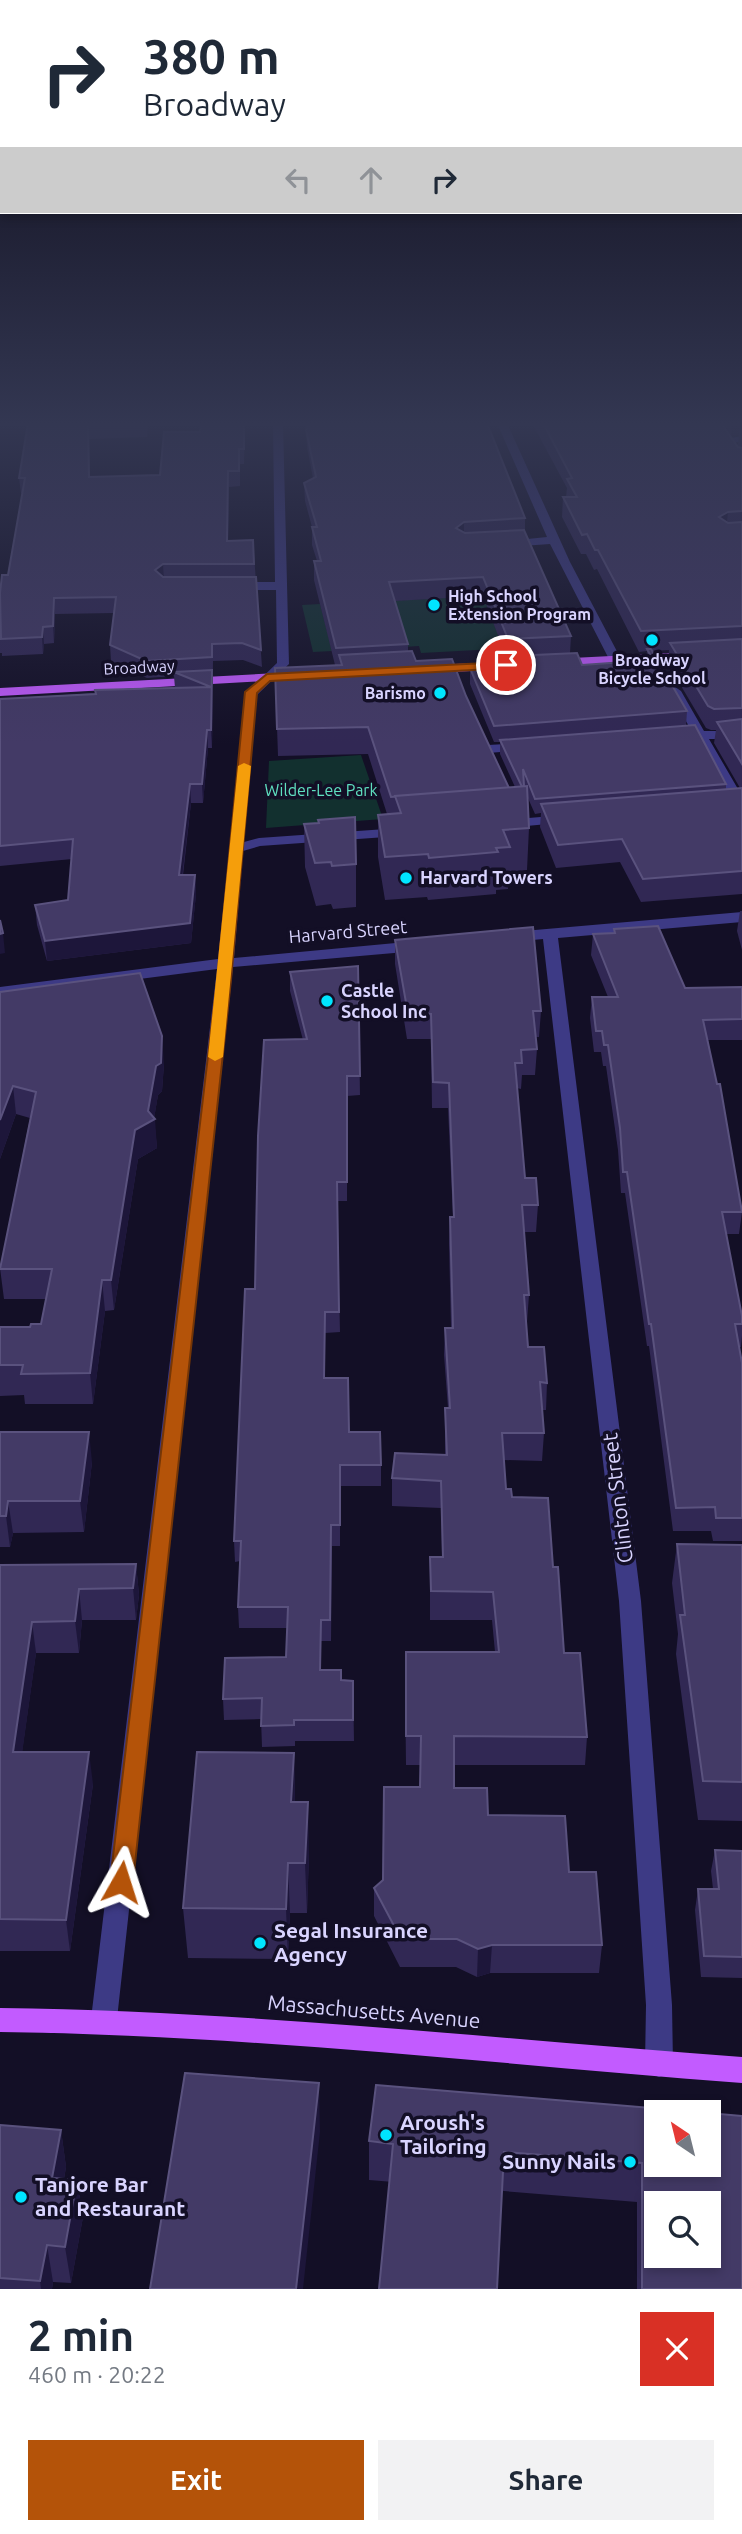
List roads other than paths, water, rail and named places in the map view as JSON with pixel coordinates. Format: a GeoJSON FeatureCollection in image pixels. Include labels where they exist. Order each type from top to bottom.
{"type":"FeatureCollection","features":[{"type":"Feature","properties":{"kind":"main road"},"geometry":{"type":"LineString","coordinates":[[426,669],[705,655]]}},
{"type":"Feature","properties":{"kind":"main road","name":"Broadway"},"geometry":{"type":"LineString","coordinates":[[0,692],[315,675]]}},
{"type":"Feature","properties":{"kind":"main road","name":"Massachusetts Avenue"},"geometry":{"type":"LineString","coordinates":[[0,2020],[104,2019],[358,2036],[742,2070]]}},
{"type":"Feature","properties":{"kind":"street"},"geometry":{"type":"LineString","coordinates":[[104,2019],[225,963],[251,692],[283,664],[280,530]]}},
{"type":"Feature","properties":{"kind":"street"},"geometry":{"type":"LineString","coordinates":[[550,530],[615,659]]}},
{"type":"Feature","properties":{"kind":"street"},"geometry":{"type":"LineString","coordinates":[[489,545],[555,540]]}},
{"type":"Feature","properties":{"kind":"street"},"geometry":{"type":"LineString","coordinates":[[216,587],[281,586]]}},
{"type":"Feature","properties":{"kind":"street"},"geometry":{"type":"LineString","coordinates":[[655,657],[735,796],[734,805]]}},
{"type":"Feature","properties":{"kind":"street"},"geometry":{"type":"LineString","coordinates":[[454,668],[460,682]]}},
{"type":"Feature","properties":{"kind":"street"},"geometry":{"type":"LineString","coordinates":[[660,736],[699,733],[709,737],[742,735]]}},
{"type":"Feature","properties":{"kind":"street"},"geometry":{"type":"LineString","coordinates":[[488,750],[541,745]]}},
{"type":"Feature","properties":{"kind":"street"},"geometry":{"type":"LineString","coordinates":[[494,825],[519,818],[575,818]]}},
{"type":"Feature","properties":{"kind":"street"},"geometry":{"type":"LineString","coordinates":[[237,848],[260,842],[411,831]]}},
{"type":"Feature","properties":{"kind":"street"},"geometry":{"type":"LineString","coordinates":[[495,939],[742,917]]}},
{"type":"Feature","properties":{"kind":"street","name":"Clinton Street"},"geometry":{"type":"LineString","coordinates":[[550,934],[630,1601],[659,2005],[659,2064]]}},
{"type":"Feature","properties":{"kind":"street","name":"Harvard Street"},"geometry":{"type":"LineString","coordinates":[[0,992],[225,963],[427,945]]}},
{"type":"Feature","properties":{"kind":"place","name":"High School Extension Program"},"geometry":{"type":"Point","coordinates":[434,605]}},
{"type":"Feature","properties":{"kind":"place","name":"Broadway Bicycle School"},"geometry":{"type":"Point","coordinates":[652,640]}},
{"type":"Feature","properties":{"kind":"place","name":"Barismo"},"geometry":{"type":"Point","coordinates":[440,693]}},
{"type":"Feature","properties":{"kind":"place","name":"Harvard Towers"},"geometry":{"type":"Point","coordinates":[406,878]}},
{"type":"Feature","properties":{"kind":"place","name":"Castle School Inc"},"geometry":{"type":"Point","coordinates":[327,1001]}},
{"type":"Feature","properties":{"kind":"place","name":"Segal Insurance Agency"},"geometry":{"type":"Point","coordinates":[260,1943]}},
{"type":"Feature","properties":{"kind":"place","name":"Aroush's Tailoring"},"geometry":{"type":"Point","coordinates":[386,2135]}},
{"type":"Feature","properties":{"kind":"place","name":"Sunny Nails"},"geometry":{"type":"Point","coordinates":[630,2162]}},
{"type":"Feature","properties":{"kind":"place","name":"Tanjore Bar and Restaurant"},"geometry":{"type":"Point","coordinates":[21,2197]}},
{"type":"Feature","properties":{"kind":"park label","name":"Wilder-Lee Park"},"geometry":{"type":"Point","coordinates":[321,790]}}]}
